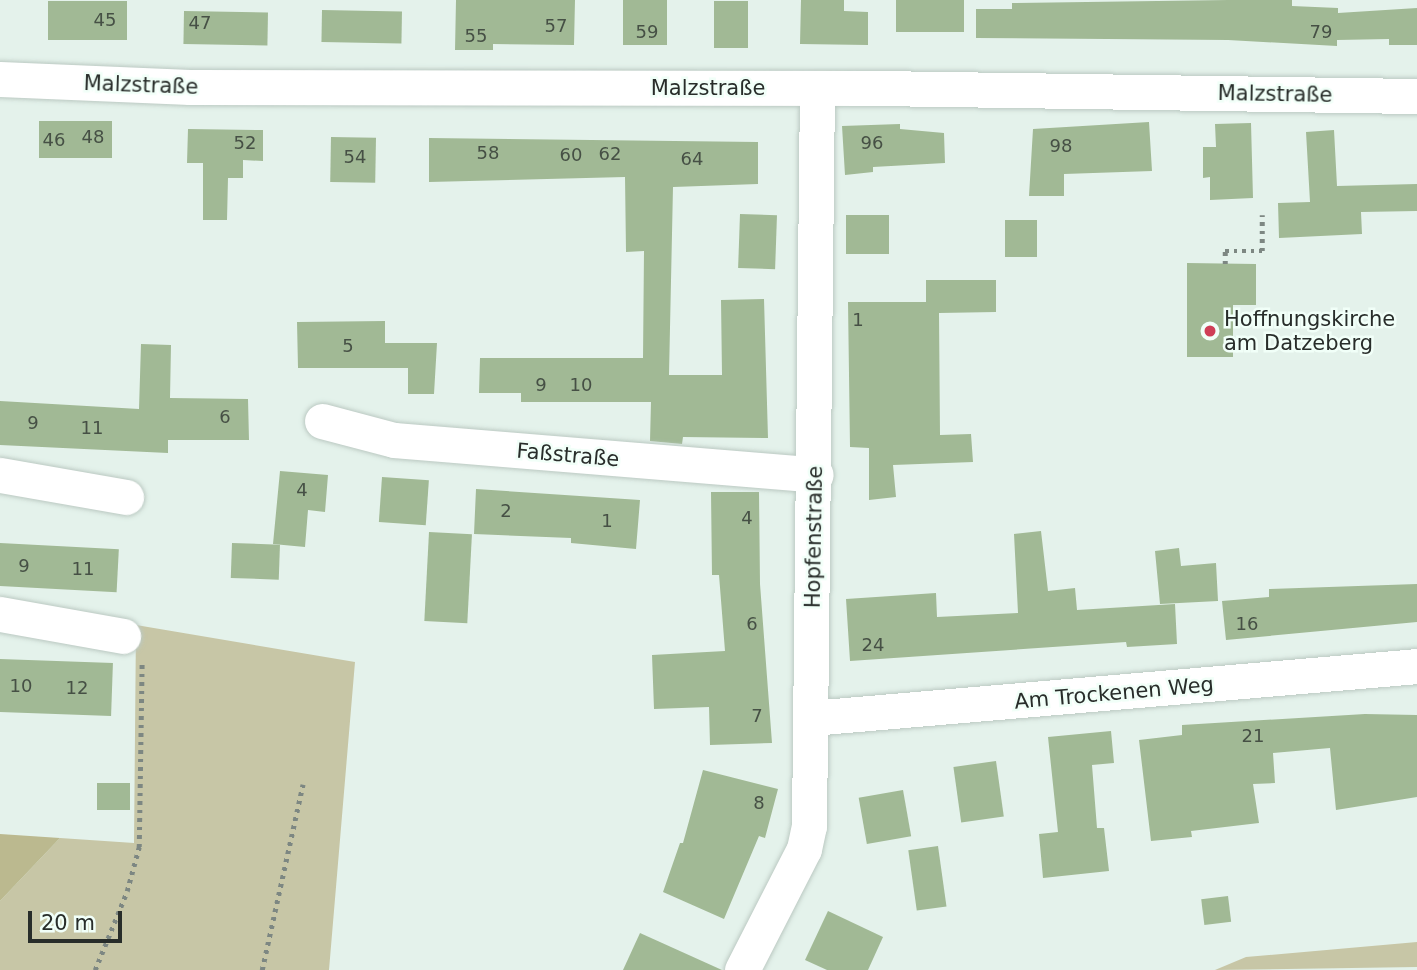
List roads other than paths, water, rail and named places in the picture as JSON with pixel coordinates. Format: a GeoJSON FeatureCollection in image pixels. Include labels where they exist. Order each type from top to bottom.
{"type":"FeatureCollection","features":[{"type":"Feature","properties":{"kind":"street","name":"Malzstraße"},"geometry":{"type":"LineString","coordinates":[[0,79],[203,87],[817,88],[1417,96]]}},
{"type":"Feature","properties":{"kind":"street","name":"Hopfenstraße"},"geometry":{"type":"LineString","coordinates":[[742,970],[804,849],[811,718],[816,475],[817,88]]}},
{"type":"Feature","properties":{"kind":"street","name":"Faßstraße"},"geometry":{"type":"LineString","coordinates":[[322,421],[394,440],[816,475]]}},
{"type":"Feature","properties":{"kind":"street"},"geometry":{"type":"LineString","coordinates":[[0,475],[126,498]]}},
{"type":"Feature","properties":{"kind":"street"},"geometry":{"type":"LineString","coordinates":[[0,614],[123,636]]}},
{"type":"Feature","properties":{"kind":"street","name":"Am Trockenen Weg"},"geometry":{"type":"LineString","coordinates":[[811,718],[1417,666]]}},
{"type":"Feature","properties":{"kind":"place","name":"Hoffnungskirche am Datzeberg"},"geometry":{"type":"Point","coordinates":[1210,331]}}]}
